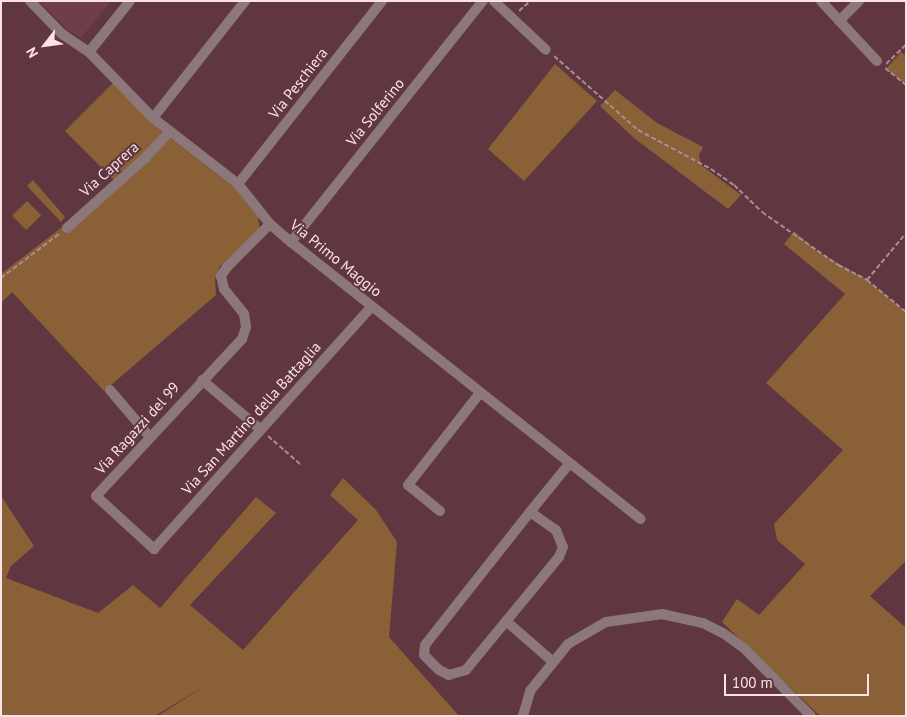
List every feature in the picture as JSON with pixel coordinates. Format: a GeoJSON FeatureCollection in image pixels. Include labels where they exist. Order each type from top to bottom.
{"type":"FeatureCollection","features":[{"type":"Feature","properties":{"kind":"street","name":"Via Primo Maggio"},"geometry":{"type":"LineString","coordinates":[[30,1],[62,34],[89,52],[153,118],[238,184],[270,224],[291,242],[569,464],[641,519]]}},
{"type":"Feature","properties":{"kind":"street"},"geometry":{"type":"LineString","coordinates":[[89,52],[130,1]]}},
{"type":"Feature","properties":{"kind":"street"},"geometry":{"type":"LineString","coordinates":[[153,118],[245,1]]}},
{"type":"Feature","properties":{"kind":"street","name":"Via Peschiera"},"geometry":{"type":"LineString","coordinates":[[238,184],[382,1]]}},
{"type":"Feature","properties":{"kind":"street","name":"Via Solferino"},"geometry":{"type":"LineString","coordinates":[[291,242],[482,1]]}},
{"type":"Feature","properties":{"kind":"street"},"geometry":{"type":"LineString","coordinates":[[494,1],[546,50]]}},
{"type":"Feature","properties":{"kind":"street"},"geometry":{"type":"LineString","coordinates":[[821,1],[878,61]]}},
{"type":"Feature","properties":{"kind":"street"},"geometry":{"type":"LineString","coordinates":[[839,21],[859,1]]}},
{"type":"Feature","properties":{"kind":"street","name":"Via Caprera"},"geometry":{"type":"LineString","coordinates":[[67,228],[146,157],[170,131]]}},
{"type":"Feature","properties":{"kind":"street","name":"Via Ragazzi del 99"},"geometry":{"type":"LineString","coordinates":[[96,496],[148,436],[242,339],[246,327],[244,314],[224,289],[221,276],[226,267],[270,224]]}},
{"type":"Feature","properties":{"kind":"street","name":"Via San Martino della Battaglia"},"geometry":{"type":"LineString","coordinates":[[96,496],[154,549],[371,307]]}},
{"type":"Feature","properties":{"kind":"street"},"geometry":{"type":"LineString","coordinates":[[202,380],[260,429]]}},
{"type":"Feature","properties":{"kind":"street"},"geometry":{"type":"LineString","coordinates":[[110,390],[148,436]]}},
{"type":"Feature","properties":{"kind":"street"},"geometry":{"type":"LineString","coordinates":[[440,511],[408,484],[480,393]]}},
{"type":"Feature","properties":{"kind":"street"},"geometry":{"type":"LineString","coordinates":[[530,512],[556,530],[563,548],[559,557],[459,674],[449,675],[439,670],[424,655],[425,645],[530,512],[569,464]]}},
{"type":"Feature","properties":{"kind":"street"},"geometry":{"type":"LineString","coordinates":[[523,716],[530,691],[552,661],[568,644],[606,622],[647,614],[683,617],[703,622],[744,648],[811,716]]}},
{"type":"Feature","properties":{"kind":"street"},"geometry":{"type":"LineString","coordinates":[[506,621],[552,661]]}},
{"type":"Feature","properties":{"kind":"path"},"geometry":{"type":"LineString","coordinates":[[514,20],[530,1]]}},
{"type":"Feature","properties":{"kind":"path"},"geometry":{"type":"LineString","coordinates":[[906,45],[883,66],[906,85]]}},
{"type":"Feature","properties":{"kind":"path"},"geometry":{"type":"LineString","coordinates":[[546,50],[638,130],[711,169],[734,184],[762,212],[838,265],[867,280],[906,312]]}},
{"type":"Feature","properties":{"kind":"path"},"geometry":{"type":"LineString","coordinates":[[1,278],[67,228]]}},
{"type":"Feature","properties":{"kind":"path"},"geometry":{"type":"LineString","coordinates":[[867,280],[906,233]]}},
{"type":"Feature","properties":{"kind":"path"},"geometry":{"type":"LineString","coordinates":[[260,429],[300,464]]}},
{"type":"Feature","properties":{"kind":"shaded area"},"geometry":{"type":"Polygon","coordinates":[[[39,1],[111,1],[81,38],[68,30],[39,1]]]}},
{"type":"Feature","properties":{"kind":"shaded area"},"geometry":{"type":"Polygon","coordinates":[[[901,52],[906,56],[906,85],[886,69],[901,52]]]}},
{"type":"Feature","properties":{"kind":"shaded area"},"geometry":{"type":"Polygon","coordinates":[[[555,64],[597,101],[524,181],[488,149],[555,64]]]}},
{"type":"Feature","properties":{"kind":"shaded area"},"geometry":{"type":"Polygon","coordinates":[[[113,83],[164,134],[116,182],[65,131],[113,83]]]}},
{"type":"Feature","properties":{"kind":"shaded area"},"geometry":{"type":"Polygon","coordinates":[[[615,90],[657,123],[703,147],[699,155],[701,165],[741,195],[728,209],[634,138],[600,106],[615,90]]]}},
{"type":"Feature","properties":{"kind":"shaded area"},"geometry":{"type":"Polygon","coordinates":[[[169,137],[236,189],[258,216],[260,230],[220,266],[215,279],[216,295],[104,391],[12,292],[1,303],[1,274],[87,208],[169,137]]]}},
{"type":"Feature","properties":{"kind":"shaded area"},"geometry":{"type":"Polygon","coordinates":[[[33,180],[65,217],[61,222],[27,186],[33,180]]]}},
{"type":"Feature","properties":{"kind":"shaded area"},"geometry":{"type":"Polygon","coordinates":[[[27,201],[41,215],[26,230],[12,216],[27,201]]]}},
{"type":"Feature","properties":{"kind":"shaded area"},"geometry":{"type":"Polygon","coordinates":[[[794,231],[817,251],[867,280],[906,312],[906,561],[870,596],[906,628],[906,716],[820,716],[722,622],[737,599],[759,615],[805,564],[777,540],[774,524],[843,450],[766,383],[845,294],[784,244],[794,231]]]}},
{"type":"Feature","properties":{"kind":"shaded area"},"geometry":{"type":"Polygon","coordinates":[[[343,478],[376,510],[397,542],[389,637],[459,716],[158,716],[206,685],[155,716],[1,716],[1,496],[34,546],[11,566],[6,578],[98,613],[133,585],[160,608],[256,497],[276,513],[190,605],[243,650],[358,520],[330,495],[343,478]]]}}]}
